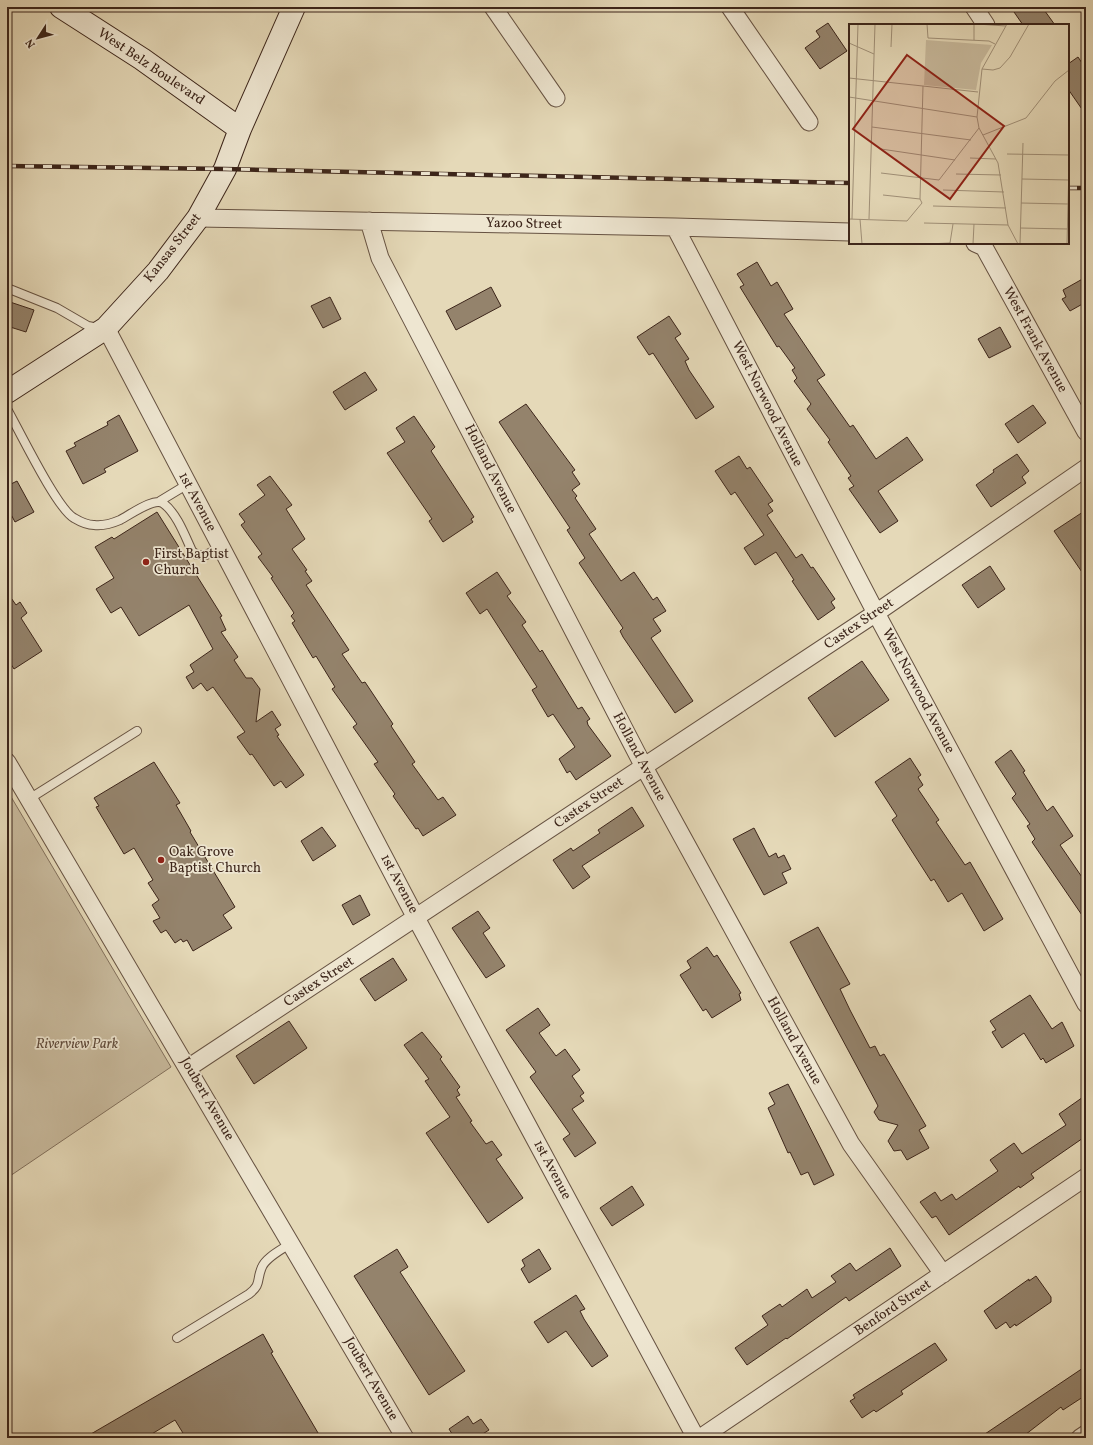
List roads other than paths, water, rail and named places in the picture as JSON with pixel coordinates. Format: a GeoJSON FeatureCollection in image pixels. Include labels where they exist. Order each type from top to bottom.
{"type":"FeatureCollection","features":[{"type":"Feature","properties":{"kind":"street","name":"West Belz Boulevard"},"geometry":{"type":"LineString","coordinates":[[61,7],[142,59],[240,129]]}},
{"type":"Feature","properties":{"kind":"street","name":"Kansas Street"},"geometry":{"type":"LineString","coordinates":[[7,392],[106,328],[158,271],[198,218],[225,169],[240,129],[294,7]]}},
{"type":"Feature","properties":{"kind":"street"},"geometry":{"type":"LineString","coordinates":[[493,7],[556,98]]}},
{"type":"Feature","properties":{"kind":"street"},"geometry":{"type":"LineString","coordinates":[[730,7],[809,122]]}},
{"type":"Feature","properties":{"kind":"street"},"geometry":{"type":"LineString","coordinates":[[974,7],[985,24]]}},
{"type":"Feature","properties":{"kind":"street","name":"Yazoo Street"},"geometry":{"type":"LineString","coordinates":[[198,218],[675,226],[849,232]]}},
{"type":"Feature","properties":{"kind":"street","name":"Holland Avenue"},"geometry":{"type":"LineString","coordinates":[[369,221],[380,258],[644,767],[851,1144],[943,1274]]}},
{"type":"Feature","properties":{"kind":"street","name":"West Norwood Avenue"},"geometry":{"type":"LineString","coordinates":[[675,226],[876,612],[1086,1004]]}},
{"type":"Feature","properties":{"kind":"street","name":"West Frank Avenue"},"geometry":{"type":"LineString","coordinates":[[980,245],[1086,432]]}},
{"type":"Feature","properties":{"kind":"street","name":"1st Avenue"},"geometry":{"type":"LineString","coordinates":[[106,328],[416,918],[696,1438]]}},
{"type":"Feature","properties":{"kind":"street","name":"Castex Street"},"geometry":{"type":"LineString","coordinates":[[188,1068],[876,612],[1086,468]]}},
{"type":"Feature","properties":{"kind":"street","name":"Joubert Avenue"},"geometry":{"type":"LineString","coordinates":[[7,762],[405,1438]]}},
{"type":"Feature","properties":{"kind":"street","name":"Benford Street"},"geometry":{"type":"LineString","coordinates":[[700,1438],[1086,1177]]}},
{"type":"Feature","properties":{"kind":"street"},"geometry":{"type":"LineString","coordinates":[[1080,1438],[1086,1434]]}},
{"type":"Feature","properties":{"kind":"lane"},"geometry":{"type":"LineString","coordinates":[[7,288],[57,308],[88,326],[106,328]]}},
{"type":"Feature","properties":{"kind":"lane"},"geometry":{"type":"LineString","coordinates":[[7,409],[47,482],[65,511],[72,517],[93,525],[104,525],[120,520],[153,502],[160,501],[188,484]]}},
{"type":"Feature","properties":{"kind":"lane"},"geometry":{"type":"LineString","coordinates":[[160,501],[165,504],[192,551],[197,555],[206,555],[221,547]]}},
{"type":"Feature","properties":{"kind":"lane"},"geometry":{"type":"LineString","coordinates":[[29,799],[137,731]]}},
{"type":"Feature","properties":{"kind":"lane"},"geometry":{"type":"LineString","coordinates":[[177,1338],[257,1288],[262,1266],[271,1257],[291,1243]]}},
{"type":"Feature","properties":{"kind":"railway"},"geometry":{"type":"LineString","coordinates":[[7,166],[225,169],[849,183]]}},
{"type":"Feature","properties":{"kind":"railway"},"geometry":{"type":"LineString","coordinates":[[1069,188],[1086,188]]}},
{"type":"Feature","properties":{"kind":"place","name":"First Baptist Church"},"geometry":{"type":"Point","coordinates":[146,562]}},
{"type":"Feature","properties":{"kind":"place","name":"Oak Grove Baptist Church"},"geometry":{"type":"Point","coordinates":[161,860]}},
{"type":"Feature","properties":{"kind":"park label","name":"Riverview Park"},"geometry":{"type":"Point","coordinates":[77,1044]}}]}
